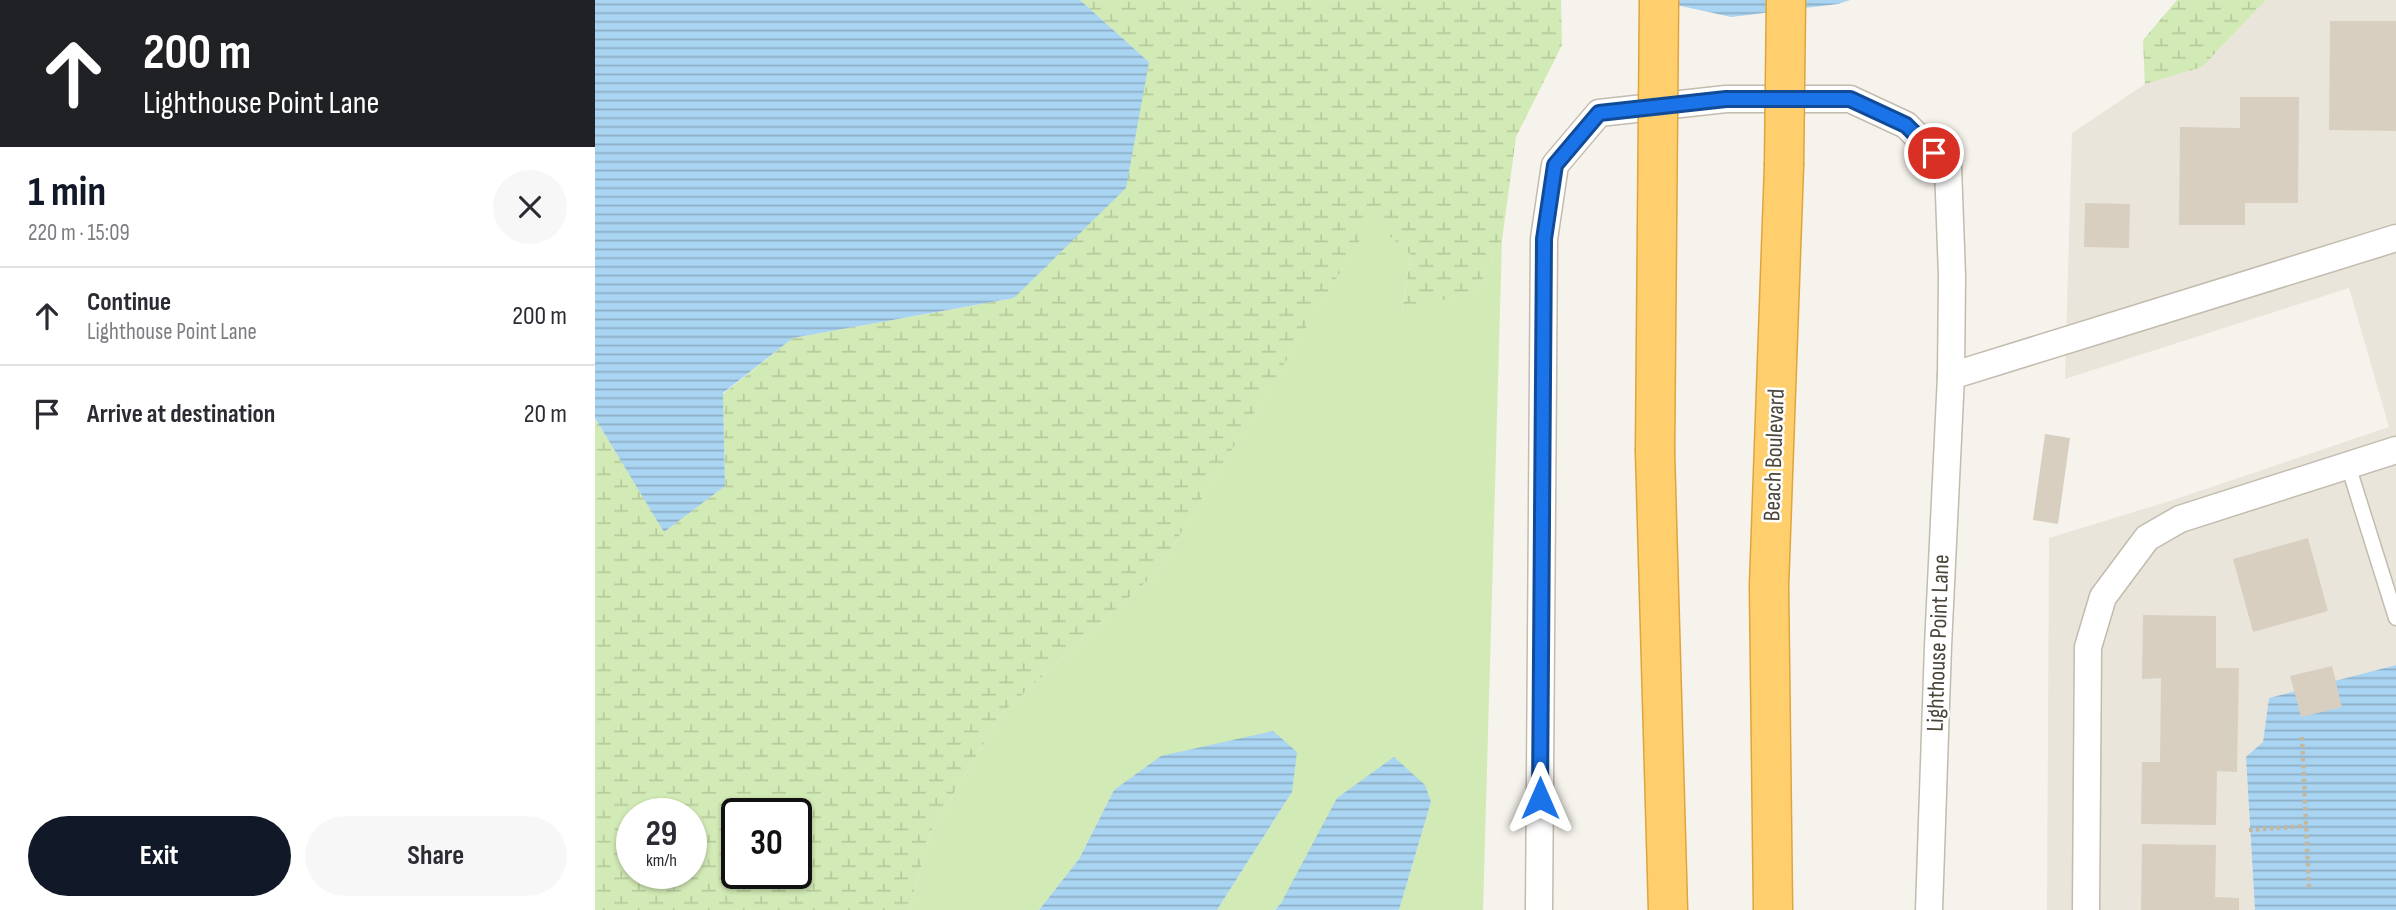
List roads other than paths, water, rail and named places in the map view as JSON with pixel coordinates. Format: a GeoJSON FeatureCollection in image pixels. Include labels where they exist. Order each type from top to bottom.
{"type":"FeatureCollection","features":[{"type":"Feature","properties":{"kind":"highway"},"geometry":{"type":"LineString","coordinates":[[1659,0],[1655,452],[1668,910]]}},
{"type":"Feature","properties":{"kind":"highway","name":"Beach Boulevard"},"geometry":{"type":"LineString","coordinates":[[1773,910],[1769,586],[1784,166],[1786,0]]}},
{"type":"Feature","properties":{"kind":"street","name":"Lighthouse Point Lane"},"geometry":{"type":"LineString","coordinates":[[1539,910],[1544,239],[1555,165],[1599,113],[1726,99],[1850,99],[1906,125],[1948,167],[1952,276],[1951,376],[1938,632],[1929,910]]}},
{"type":"Feature","properties":{"kind":"street"},"geometry":{"type":"LineString","coordinates":[[1951,376],[2396,238]]}},
{"type":"Feature","properties":{"kind":"street"},"geometry":{"type":"LineString","coordinates":[[2086,910],[2088,647],[2103,597],[2147,538],[2180,519],[2396,450]]}},
{"type":"Feature","properties":{"kind":"lane"},"geometry":{"type":"LineString","coordinates":[[2348,465],[2396,618]]}},
{"type":"Feature","properties":{"kind":"water"},"geometry":{"type":"Polygon","coordinates":[[[595,0],[1080,0],[1149,62],[1126,188],[1014,298],[793,338],[723,393],[725,486],[664,532],[595,418],[595,0]]]}},
{"type":"Feature","properties":{"kind":"water"},"geometry":{"type":"Polygon","coordinates":[[[1654,0],[1850,0],[1838,4],[1731,17],[1654,0]]]}},
{"type":"Feature","properties":{"kind":"water"},"geometry":{"type":"Polygon","coordinates":[[[2396,665],[2396,910],[2255,910],[2246,757],[2263,742],[2269,698],[2396,665]]]}},
{"type":"Feature","properties":{"kind":"water"},"geometry":{"type":"Polygon","coordinates":[[[1273,731],[1297,752],[1292,792],[1217,910],[1039,910],[1079,859],[1114,790],[1161,756],[1273,731]]]}},
{"type":"Feature","properties":{"kind":"water"},"geometry":{"type":"Polygon","coordinates":[[[1394,757],[1425,785],[1431,802],[1399,910],[1275,910],[1337,798],[1394,757]]]}}]}
